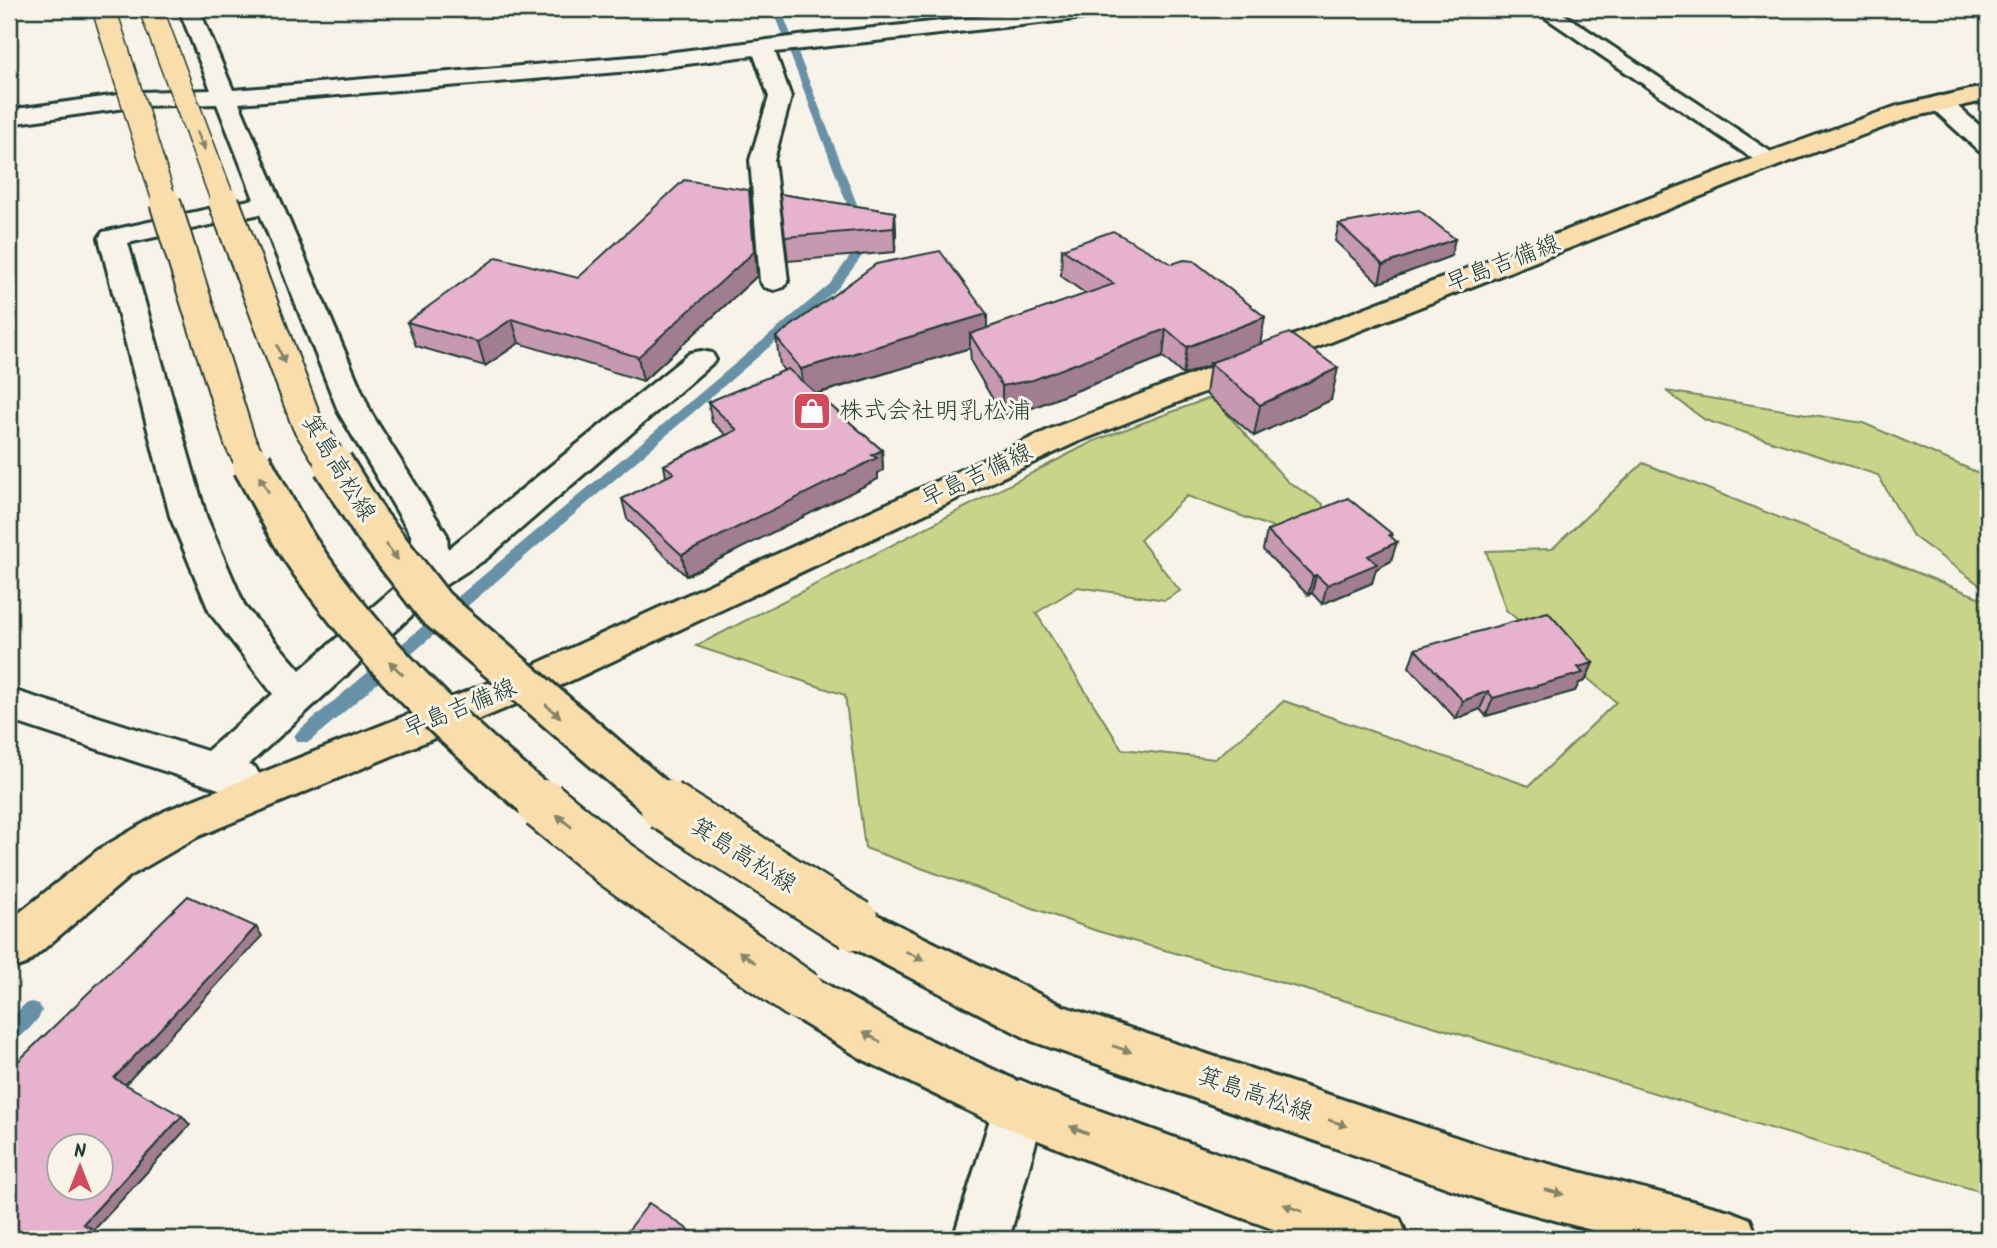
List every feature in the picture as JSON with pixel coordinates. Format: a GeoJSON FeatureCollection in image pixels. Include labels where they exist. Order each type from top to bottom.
{"type":"FeatureCollection","features":[{"type":"Feature","properties":{"kind":"main road"},"geometry":{"type":"LineString","coordinates":[[104,9],[240,442],[299,548],[377,649],[488,760],[614,863],[802,996],[880,1042],[1020,1106],[1127,1149],[1380,1239]]}},
{"type":"Feature","properties":{"kind":"main road","name":"箕島高松線"},"geometry":{"type":"LineString","coordinates":[[151,9],[307,423],[369,522],[435,607],[674,814],[855,925],[1049,1024],[1491,1176],[1730,1239]]}},
{"type":"Feature","properties":{"kind":"main road","name":"早島吉備線"},"geometry":{"type":"LineString","coordinates":[[9,949],[114,863],[181,824],[550,674],[1065,435],[1771,160],[1905,111],[1988,93]]}},
{"type":"Feature","properties":{"kind":"street"},"geometry":{"type":"LineString","coordinates":[[189,9],[355,413],[429,535],[432,576]]}},
{"type":"Feature","properties":{"kind":"street"},"geometry":{"type":"LineString","coordinates":[[9,117],[140,99],[227,97],[643,63],[807,41],[1112,9]]}},
{"type":"Feature","properties":{"kind":"street"},"geometry":{"type":"LineString","coordinates":[[1542,9],[1771,160]]}},
{"type":"Feature","properties":{"kind":"street"},"geometry":{"type":"LineString","coordinates":[[773,46],[780,97],[762,160],[774,281]]}},
{"type":"Feature","properties":{"kind":"street"},"geometry":{"type":"LineString","coordinates":[[1940,103],[1988,146]]}},
{"type":"Feature","properties":{"kind":"street"},"geometry":{"type":"LineString","coordinates":[[270,204],[113,238],[188,516],[229,613],[299,697]]}},
{"type":"Feature","properties":{"kind":"street"},"geometry":{"type":"LineString","coordinates":[[214,770],[432,576],[473,550],[701,360]]}},
{"type":"Feature","properties":{"kind":"street"},"geometry":{"type":"LineString","coordinates":[[9,704],[267,788]]}},
{"type":"Feature","properties":{"kind":"street"},"geometry":{"type":"LineString","coordinates":[[981,1239],[1020,1106]]}},
{"type":"Feature","properties":{"kind":"green space"},"geometry":{"type":"Polygon","coordinates":[[[1666,391],[1863,423],[1988,477],[1988,591],[1913,536],[1878,475],[1705,420],[1666,391]]]}},
{"type":"Feature","properties":{"kind":"green space"},"geometry":{"type":"Polygon","coordinates":[[[1212,397],[1287,481],[1323,504],[1321,524],[1288,533],[1187,496],[1140,540],[1180,591],[1165,600],[1078,587],[1036,613],[1122,749],[1215,759],[1284,701],[1529,786],[1616,702],[1506,610],[1486,551],[1552,549],[1643,463],[1988,601],[1988,1194],[1403,1017],[1097,931],[865,848],[845,695],[696,646],[1094,441],[1212,397]]]}},
{"type":"Feature","properties":{"kind":"building"},"geometry":{"type":"Polygon","coordinates":[[[684,180],[749,190],[754,252],[638,357],[512,319],[478,342],[407,322],[497,257],[578,278],[684,180]]]}},
{"type":"Feature","properties":{"kind":"building"},"geometry":{"type":"Polygon","coordinates":[[[780,194],[895,212],[894,228],[785,237],[780,194]]]}},
{"type":"Feature","properties":{"kind":"building"},"geometry":{"type":"Polygon","coordinates":[[[1419,210],[1455,239],[1383,265],[1339,224],[1419,210]]]}},
{"type":"Feature","properties":{"kind":"building"},"geometry":{"type":"Polygon","coordinates":[[[1113,231],[1172,264],[1184,260],[1194,261],[1265,317],[1187,347],[1166,329],[1033,380],[1002,386],[970,334],[1114,284],[1062,249],[1113,231]]]}},
{"type":"Feature","properties":{"kind":"building"},"geometry":{"type":"Polygon","coordinates":[[[940,251],[987,314],[801,369],[776,337],[876,264],[940,251]]]}},
{"type":"Feature","properties":{"kind":"building"},"geometry":{"type":"Polygon","coordinates":[[[1289,333],[1338,368],[1260,405],[1210,363],[1289,333]]]}},
{"type":"Feature","properties":{"kind":"building"},"geometry":{"type":"Polygon","coordinates":[[[788,369],[882,450],[872,455],[877,458],[682,555],[622,499],[674,473],[664,465],[737,430],[708,402],[788,369]]]}},
{"type":"Feature","properties":{"kind":"building"},"geometry":{"type":"Polygon","coordinates":[[[1348,498],[1392,534],[1389,535],[1397,542],[1368,556],[1377,564],[1327,585],[1316,575],[1313,576],[1267,531],[1348,498]]]}},
{"type":"Feature","properties":{"kind":"building"},"geometry":{"type":"Polygon","coordinates":[[[1548,612],[1593,663],[1578,667],[1583,673],[1493,698],[1488,691],[1463,701],[1415,649],[1548,612]]]}},
{"type":"Feature","properties":{"kind":"building"},"geometry":{"type":"Polygon","coordinates":[[[188,896],[256,927],[114,1078],[182,1116],[116,1188],[116,1132],[46,1132],[46,1202],[103,1202],[83,1224],[91,1228],[80,1239],[9,1239],[9,1070],[188,896]]]}},
{"type":"Feature","properties":{"kind":"building"},"geometry":{"type":"Polygon","coordinates":[[[649,1203],[699,1237],[622,1239],[649,1203]]]}},
{"type":"Feature","properties":{"kind":"waterway"},"geometry":{"type":"LineString","coordinates":[[303,737],[834,286],[862,248],[855,212],[777,9]]}},
{"type":"Feature","properties":{"kind":"waterway"},"geometry":{"type":"LineString","coordinates":[[9,1033],[32,1011]]}},
{"type":"Feature","properties":{"kind":"place","name":"株式会社明乳松浦"},"geometry":{"type":"Point","coordinates":[812,411]}}]}
